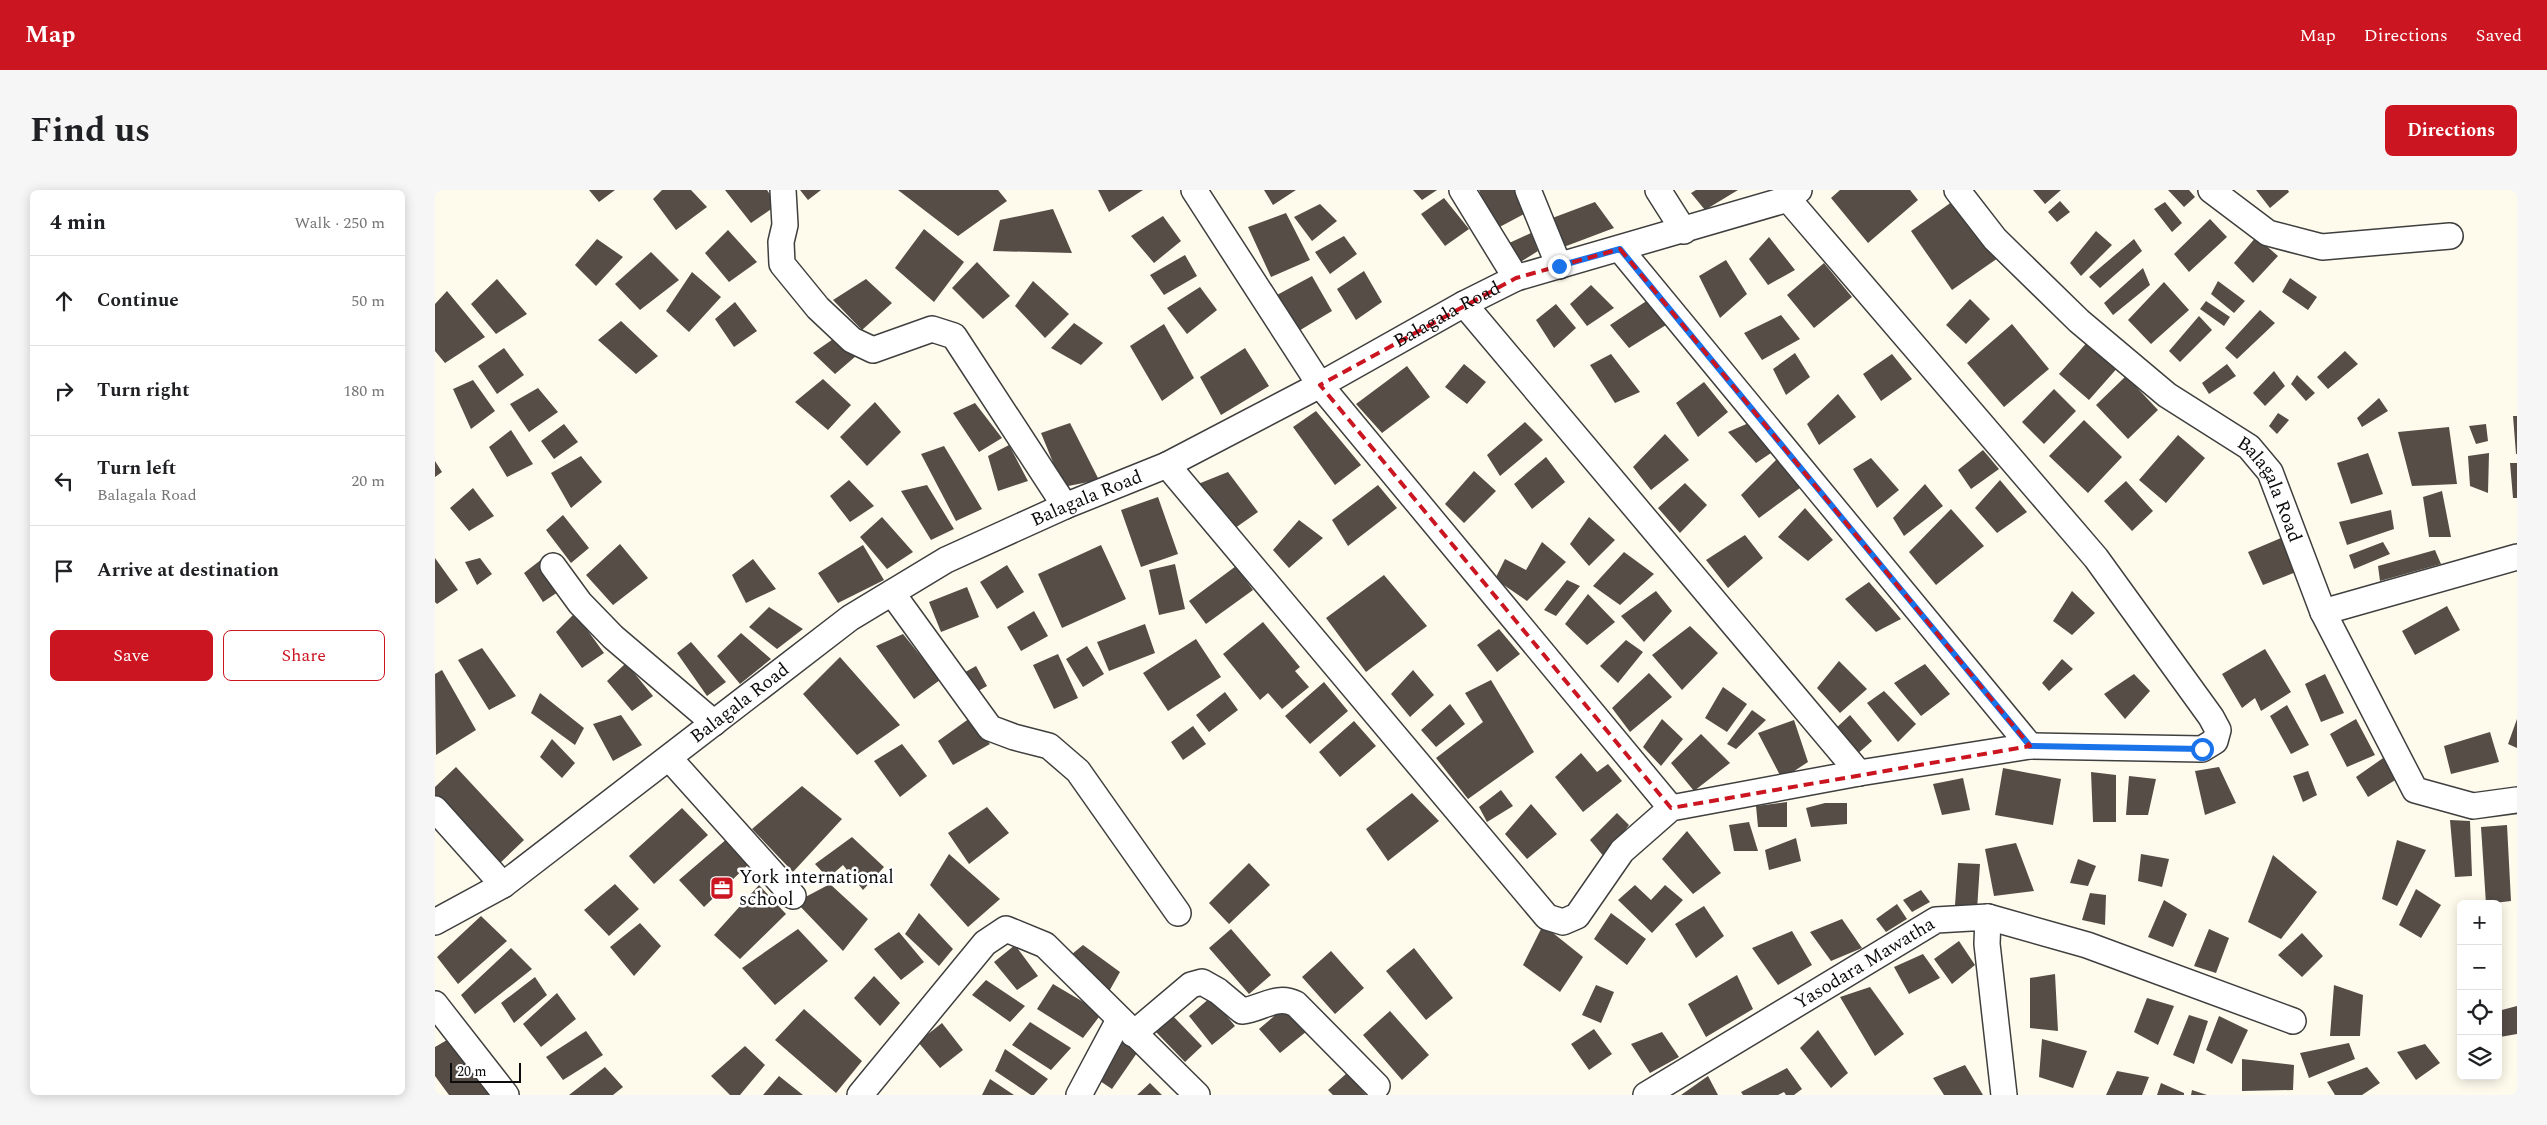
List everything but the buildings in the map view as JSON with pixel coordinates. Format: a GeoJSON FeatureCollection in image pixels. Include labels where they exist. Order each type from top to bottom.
{"type":"FeatureCollection","features":[{"type":"Feature","properties":{"kind":"street"},"geometry":{"type":"LineString","coordinates":[[783,190],[785,225],[781,242],[782,264],[818,308],[852,340],[873,350],[933,329],[954,336],[1065,506]]}},
{"type":"Feature","properties":{"kind":"street"},"geometry":{"type":"LineString","coordinates":[[1194,190],[1320,386],[1671,808]]}},
{"type":"Feature","properties":{"kind":"street"},"geometry":{"type":"LineString","coordinates":[[1462,190],[1516,278]]}},
{"type":"Feature","properties":{"kind":"street"},"geometry":{"type":"LineString","coordinates":[[1528,190],[1559,266]]}},
{"type":"Feature","properties":{"kind":"street"},"geometry":{"type":"LineString","coordinates":[[1658,190],[1684,231]]}},
{"type":"Feature","properties":{"kind":"street","name":"Balagala Road"},"geometry":{"type":"LineString","coordinates":[[1957,190],[1995,240],[2079,321],[2167,395],[2249,447],[2270,472],[2323,612],[2415,790],[2473,806],[2517,800]]}},
{"type":"Feature","properties":{"kind":"street"},"geometry":{"type":"LineString","coordinates":[[2211,190],[2267,234],[2322,247],[2450,236]]}},
{"type":"Feature","properties":{"kind":"street"},"geometry":{"type":"LineString","coordinates":[[1167,465],[1547,917],[1563,922],[1577,916],[1622,851],[1671,808],[1859,772],[2030,746],[2202,749],[2215,741],[2218,730],[2211,717],[2096,558],[1793,195]]}},
{"type":"Feature","properties":{"kind":"street","name":"Balagala Road"},"geometry":{"type":"LineString","coordinates":[[435,922],[503,885],[850,618],[946,560],[1065,506],[1167,465],[1320,386],[1464,304],[1516,278],[1684,231],[1793,195]]}},
{"type":"Feature","properties":{"kind":"street"},"geometry":{"type":"LineString","coordinates":[[1620,249],[2030,746]]}},
{"type":"Feature","properties":{"kind":"street"},"geometry":{"type":"LineString","coordinates":[[1464,304],[1859,772]]}},
{"type":"Feature","properties":{"kind":"street"},"geometry":{"type":"LineString","coordinates":[[2323,612],[2517,557]]}},
{"type":"Feature","properties":{"kind":"street"},"geometry":{"type":"LineString","coordinates":[[553,566],[580,603],[613,636],[714,723]]}},
{"type":"Feature","properties":{"kind":"street"},"geometry":{"type":"LineString","coordinates":[[893,593],[990,728],[1014,737],[1049,746],[1078,771],[1178,913]]}},
{"type":"Feature","properties":{"kind":"street"},"geometry":{"type":"LineString","coordinates":[[669,758],[793,896]]}},
{"type":"Feature","properties":{"kind":"street"},"geometry":{"type":"LineString","coordinates":[[435,809],[503,885]]}},
{"type":"Feature","properties":{"kind":"street"},"geometry":{"type":"LineString","coordinates":[[1988,917],[1987,944],[2004,1095]]}},
{"type":"Feature","properties":{"kind":"street","name":"Yasodara Mawatha"},"geometry":{"type":"LineString","coordinates":[[1646,1095],[1936,920],[1988,917],[2087,945],[2293,1021]]}},
{"type":"Feature","properties":{"kind":"street"},"geometry":{"type":"LineString","coordinates":[[860,1095],[985,943],[1006,928],[1045,945],[1197,1095]]}},
{"type":"Feature","properties":{"kind":"street"},"geometry":{"type":"LineString","coordinates":[[1079,1095],[1126,1027],[1191,985],[1202,982],[1217,991],[1242,1011],[1253,1010],[1271,1001],[1286,999],[1296,1004],[1377,1086]]}},
{"type":"Feature","properties":{"kind":"street"},"geometry":{"type":"LineString","coordinates":[[435,1004],[507,1095]]}},
{"type":"Feature","properties":{"kind":"highlighted area"},"geometry":{"type":"Polygon","coordinates":[[[1620,249],[2030,746],[1671,808],[1320,385],[1516,278],[1620,249]]]}},
{"type":"Feature","properties":{"kind":"place","name":"York international school"},"geometry":{"type":"Point","coordinates":[722,888]}},
{"type":"Feature","properties":{"kind":"route"},"geometry":{"type":"LineString","coordinates":[[1559,266],[1620,249],[2030,746],[2202,749]]}}]}
